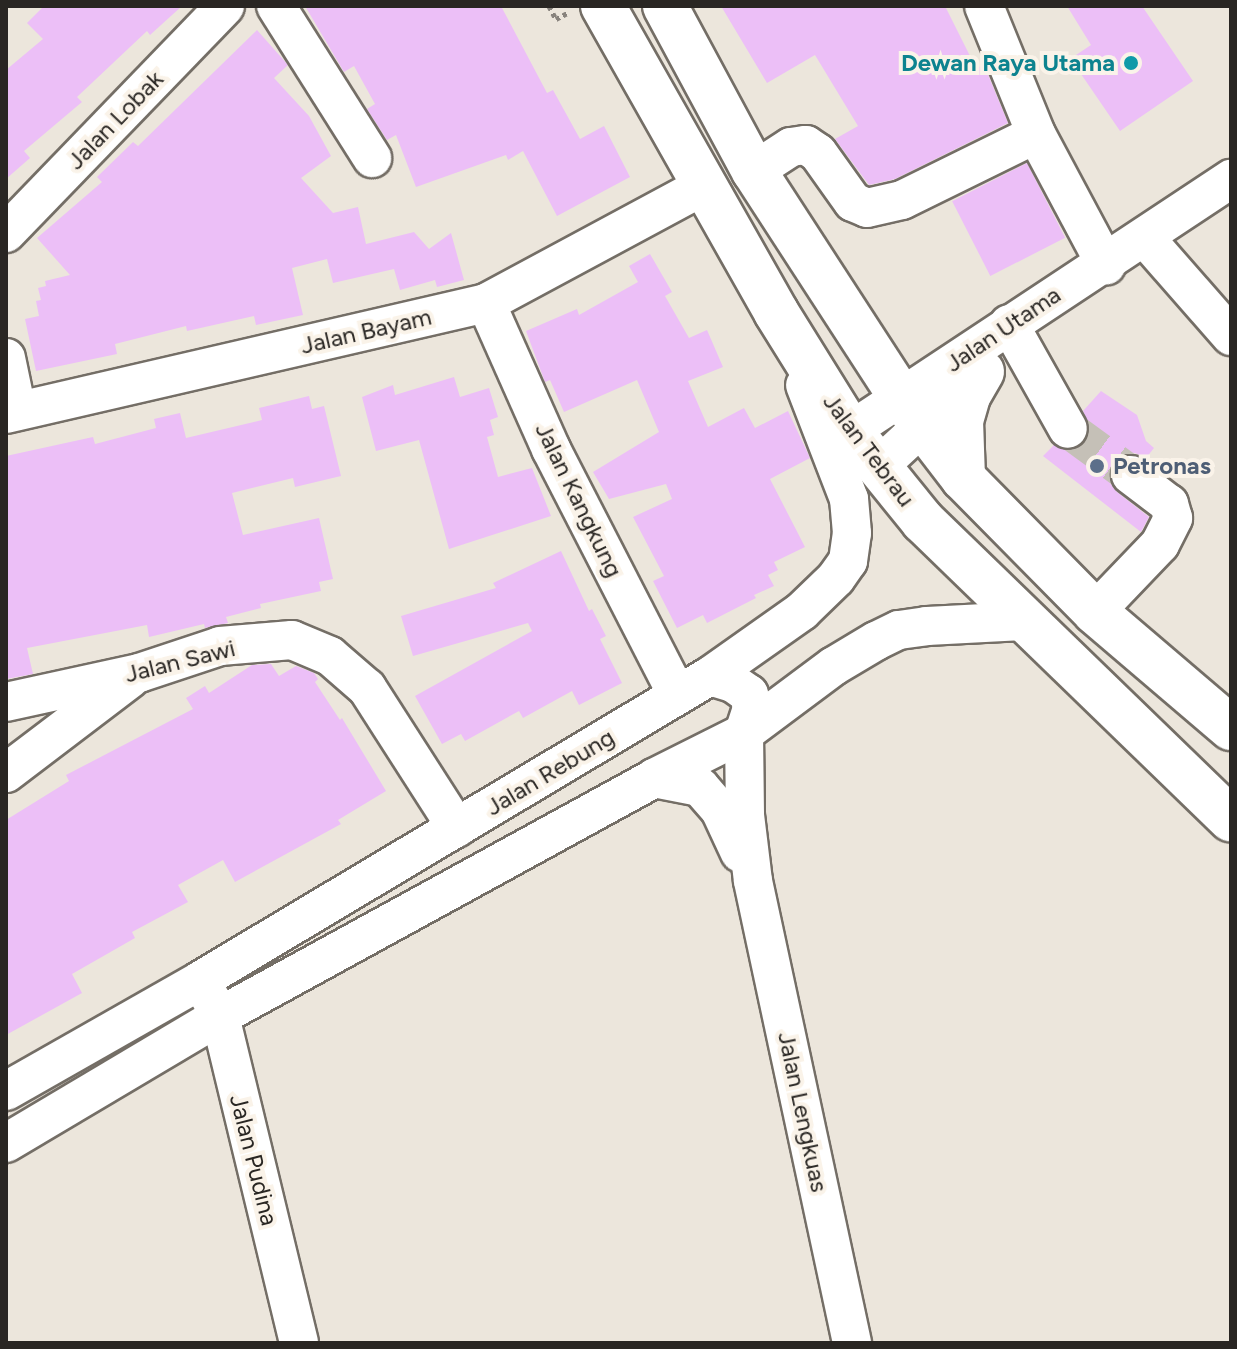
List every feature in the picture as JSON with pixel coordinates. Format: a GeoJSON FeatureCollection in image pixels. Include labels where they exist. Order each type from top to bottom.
{"type":"FeatureCollection","features":[{"type":"Feature","properties":{"kind":"highway","name":"Jalan Tebrau"},"geometry":{"type":"LineString","coordinates":[[603,6],[776,312],[850,431],[923,521],[1227,819]]}},
{"type":"Feature","properties":{"kind":"highway"},"geometry":{"type":"LineString","coordinates":[[665,6],[754,171],[912,411],[963,478],[1095,612],[1216,716]]}},
{"type":"Feature","properties":{"kind":"highway"},"geometry":{"type":"LineString","coordinates":[[963,478],[961,421],[968,396],[982,372]]}},
{"type":"Feature","properties":{"kind":"highway"},"geometry":{"type":"LineString","coordinates":[[1156,749],[1149,723],[1159,704],[1186,699],[1216,716]]}},
{"type":"Feature","properties":{"kind":"street","name":"Jalan Lobak"},"geometry":{"type":"LineString","coordinates":[[6,233],[225,6]]}},
{"type":"Feature","properties":{"kind":"street"},"geometry":{"type":"LineString","coordinates":[[276,6],[372,158]]}},
{"type":"Feature","properties":{"kind":"street"},"geometry":{"type":"LineString","coordinates":[[984,6],[1036,134],[1106,265]]}},
{"type":"Feature","properties":{"kind":"street"},"geometry":{"type":"LineString","coordinates":[[754,171],[791,147],[806,145],[818,153],[853,202],[867,208],[902,200],[1036,134]]}},
{"type":"Feature","properties":{"kind":"street","name":"Jalan Bayam"},"geometry":{"type":"LineString","coordinates":[[12,413],[486,303],[703,186]]}},
{"type":"Feature","properties":{"kind":"street","name":"Jalan Utama"},"geometry":{"type":"LineString","coordinates":[[912,411],[1015,333],[1072,303],[1106,265],[1226,194]]}},
{"type":"Feature","properties":{"kind":"street"},"geometry":{"type":"LineString","coordinates":[[1146,239],[1231,336]]}},
{"type":"Feature","properties":{"kind":"street","name":"Jalan Kangkung"},"geometry":{"type":"LineString","coordinates":[[486,303],[551,449],[677,694]]}},
{"type":"Feature","properties":{"kind":"street","name":"Jalan Rebung"},"geometry":{"type":"LineString","coordinates":[[6,1091],[201,980],[710,676],[802,611],[836,578],[848,561],[852,533],[849,499],[776,312]]}},
{"type":"Feature","properties":{"kind":"street"},"geometry":{"type":"LineString","coordinates":[[1015,333],[1068,429]]}},
{"type":"Feature","properties":{"kind":"street","name":"Jalan Utama"},"geometry":{"type":"LineString","coordinates":[[912,411],[982,372],[1015,333]]}},
{"type":"Feature","properties":{"kind":"street"},"geometry":{"type":"LineString","coordinates":[[6,358],[12,413]]}},
{"type":"Feature","properties":{"kind":"street"},"geometry":{"type":"LineString","coordinates":[[850,431],[912,411]]}},
{"type":"Feature","properties":{"kind":"street"},"geometry":{"type":"LineString","coordinates":[[878,467],[912,411]]}},
{"type":"Feature","properties":{"kind":"street"},"geometry":{"type":"LineString","coordinates":[[1095,612],[1160,544],[1173,518],[1169,504],[1131,475]]}},
{"type":"Feature","properties":{"kind":"street"},"geometry":{"type":"LineString","coordinates":[[6,1143],[220,1016],[654,778],[744,733],[834,666],[899,630],[1023,621]]}},
{"type":"Feature","properties":{"kind":"street","name":"Jalan Sawi"},"geometry":{"type":"LineString","coordinates":[[6,702],[139,673],[220,646],[292,640],[311,646],[350,671],[367,688],[457,828]]}},
{"type":"Feature","properties":{"kind":"street"},"geometry":{"type":"LineString","coordinates":[[6,773],[139,673]]}},
{"type":"Feature","properties":{"kind":"street","name":"Jalan Lengkuas"},"geometry":{"type":"LineString","coordinates":[[710,676],[733,683],[749,694],[752,708],[744,733],[745,815],[753,881],[852,1343]]}},
{"type":"Feature","properties":{"kind":"street","name":"Jalan Lengkuas"},"geometry":{"type":"LineString","coordinates":[[654,778],[700,787],[720,810],[753,881]]}},
{"type":"Feature","properties":{"kind":"street","name":"Jalan Pudina"},"geometry":{"type":"LineString","coordinates":[[201,980],[220,1016],[299,1343]]}},
{"type":"Feature","properties":{"kind":"path"},"geometry":{"type":"LineString","coordinates":[[549,6],[556,19],[581,6]]}},
{"type":"Feature","properties":{"kind":"building"},"geometry":{"type":"Polygon","coordinates":[[[44,6],[182,6],[150,35],[147,31],[77,97],[82,102],[24,151],[30,158],[6,179],[6,70],[43,39],[27,23],[44,6]]]}},
{"type":"Feature","properties":{"kind":"building"},"geometry":{"type":"Polygon","coordinates":[[[305,6],[501,6],[547,93],[553,90],[580,139],[604,126],[630,177],[557,216],[523,151],[508,160],[506,155],[416,187],[396,135],[387,140],[367,109],[375,104],[354,66],[344,72],[305,6]]]}},
{"type":"Feature","properties":{"kind":"building"},"geometry":{"type":"Polygon","coordinates":[[[721,6],[945,6],[976,68],[984,65],[1008,123],[895,179],[869,185],[835,139],[858,126],[815,55],[767,83],[721,6]]]}},
{"type":"Feature","properties":{"kind":"building","name":"Dewan Raya Utama"},"geometry":{"type":"Polygon","coordinates":[[[1067,6],[1142,6],[1193,81],[1120,131],[1081,74],[1087,70],[1076,55],[1091,45],[1067,6]]]}},
{"type":"Feature","properties":{"kind":"building"},"geometry":{"type":"Polygon","coordinates":[[[257,30],[288,65],[274,78],[309,116],[331,156],[301,178],[333,213],[358,207],[366,244],[414,232],[429,249],[451,233],[464,280],[437,287],[435,280],[400,290],[394,269],[333,283],[327,259],[292,268],[303,315],[256,325],[254,316],[187,331],[186,326],[115,344],[117,354],[36,371],[25,319],[39,316],[36,301],[41,300],[38,288],[46,286],[45,281],[70,275],[37,238],[102,182],[97,177],[133,142],[138,146],[257,30]]]}},
{"type":"Feature","properties":{"kind":"building"},"geometry":{"type":"Polygon","coordinates":[[[1027,163],[1065,238],[990,276],[952,201],[1027,163]]]}},
{"type":"Feature","properties":{"kind":"building"},"geometry":{"type":"Polygon","coordinates":[[[650,254],[672,292],[665,296],[689,338],[707,330],[723,367],[688,381],[708,427],[744,408],[755,428],[788,411],[810,458],[770,479],[805,547],[774,562],[778,570],[768,575],[774,586],[754,595],[756,598],[707,623],[703,615],[677,628],[653,581],[664,576],[633,517],[672,499],[666,484],[609,499],[593,472],[659,432],[637,380],[564,412],[550,380],[545,382],[526,331],[577,309],[579,315],[638,282],[629,266],[650,254]]]}},
{"type":"Feature","properties":{"kind":"building"},"geometry":{"type":"Polygon","coordinates":[[[454,377],[460,397],[489,388],[498,417],[490,420],[494,435],[487,437],[498,477],[532,468],[551,516],[449,549],[419,440],[376,451],[362,397],[393,385],[395,395],[454,377]]]}},
{"type":"Feature","properties":{"kind":"building","name":"Petronas"},"geometry":{"type":"Polygon","coordinates":[[[1101,391],[1137,415],[1146,441],[1154,448],[1146,458],[1135,453],[1122,455],[1109,471],[1110,483],[1117,492],[1149,517],[1141,532],[1043,456],[1054,445],[1069,451],[1086,441],[1090,428],[1083,411],[1101,391]]]}},
{"type":"Feature","properties":{"kind":"building"},"geometry":{"type":"Polygon","coordinates":[[[309,396],[312,409],[324,406],[341,476],[295,487],[293,478],[232,493],[243,535],[319,518],[333,579],[319,582],[321,591],[260,604],[261,608],[226,617],[228,623],[205,628],[204,624],[149,637],[147,625],[27,648],[33,674],[6,679],[6,456],[93,437],[95,444],[156,428],[154,419],[180,413],[186,438],[262,420],[259,408],[309,396]]]}},
{"type":"Feature","properties":{"kind":"building"},"geometry":{"type":"Polygon","coordinates":[[[561,551],[589,611],[592,609],[606,636],[600,639],[622,683],[579,705],[572,691],[523,718],[519,711],[465,741],[461,734],[442,744],[415,696],[532,631],[528,623],[413,656],[401,616],[496,588],[493,583],[561,551]]]}},
{"type":"Feature","properties":{"kind":"building"},"geometry":{"type":"Polygon","coordinates":[[[271,664],[279,676],[296,666],[314,673],[318,679],[315,682],[340,720],[342,718],[386,791],[338,820],[341,824],[235,882],[223,860],[178,885],[188,902],[132,932],[135,938],[72,974],[82,993],[6,1035],[6,820],[69,781],[66,775],[193,709],[186,698],[205,686],[209,693],[252,665],[271,664]]]}},
{"type":"Feature","properties":{"kind":"tunnel"},"geometry":{"type":"LineString","coordinates":[[1068,429],[1131,475]]}},
{"type":"Feature","properties":{"kind":"place","name":"Dewan Raya Utama"},"geometry":{"type":"Point","coordinates":[1131,63]}},
{"type":"Feature","properties":{"kind":"place","name":"Petronas"},"geometry":{"type":"Point","coordinates":[1097,466]}}]}
